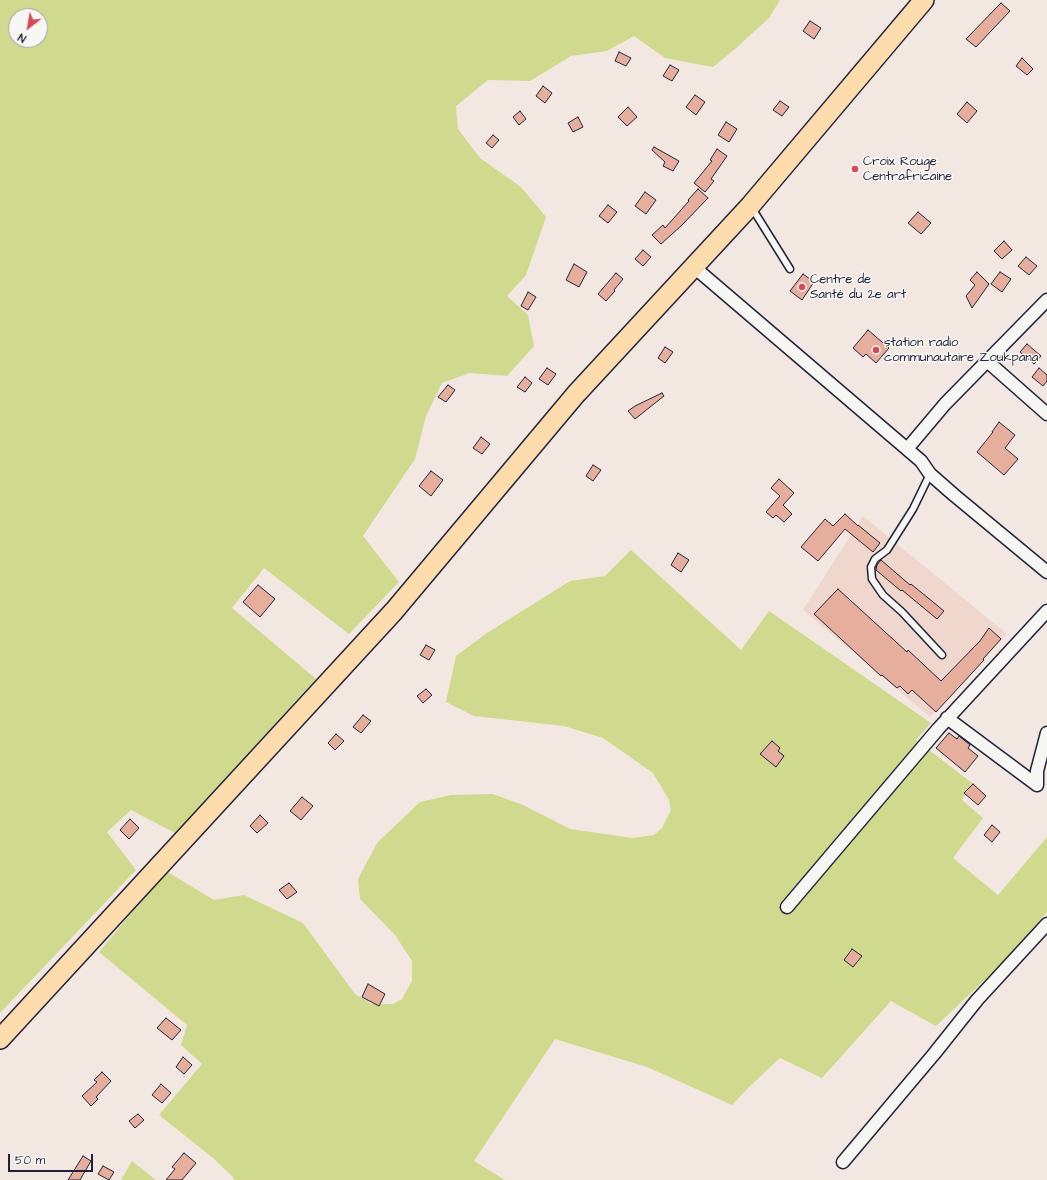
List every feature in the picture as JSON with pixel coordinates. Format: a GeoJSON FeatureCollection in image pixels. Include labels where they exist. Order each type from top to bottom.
{"type":"FeatureCollection","features":[{"type":"Feature","properties":{"kind":"main road"},"geometry":{"type":"LineString","coordinates":[[0,1039],[394,611],[576,394],[750,206],[924,0]]}},
{"type":"Feature","properties":{"kind":"street"},"geometry":{"type":"LineString","coordinates":[[694,267],[921,461],[930,474],[1047,572]]}},
{"type":"Feature","properties":{"kind":"street"},"geometry":{"type":"LineString","coordinates":[[907,449],[945,404],[1047,300]]}},
{"type":"Feature","properties":{"kind":"street"},"geometry":{"type":"LineString","coordinates":[[987,361],[1047,414]]}},
{"type":"Feature","properties":{"kind":"street"},"geometry":{"type":"LineString","coordinates":[[787,907],[947,718],[1047,611]]}},
{"type":"Feature","properties":{"kind":"street"},"geometry":{"type":"LineString","coordinates":[[947,718],[1037,785],[1037,771],[1047,733]]}},
{"type":"Feature","properties":{"kind":"street"},"geometry":{"type":"LineString","coordinates":[[843,1162],[934,1054],[977,1000],[1047,924]]}},
{"type":"Feature","properties":{"kind":"lane"},"geometry":{"type":"LineString","coordinates":[[750,206],[790,269]]}},
{"type":"Feature","properties":{"kind":"lane"},"geometry":{"type":"LineString","coordinates":[[930,474],[913,509],[887,550],[875,559],[871,567],[872,579],[883,595],[902,612],[942,655]]}},
{"type":"Feature","properties":{"kind":"shaded area"},"geometry":{"type":"Polygon","coordinates":[[[863,516],[1007,634],[930,717],[803,610],[863,516]]]}},
{"type":"Feature","properties":{"kind":"green space"},"geometry":{"type":"Polygon","coordinates":[[[0,0],[780,0],[769,18],[713,67],[665,58],[634,36],[607,51],[571,56],[530,81],[488,80],[456,106],[458,129],[480,158],[521,187],[546,217],[526,275],[507,296],[528,315],[534,346],[507,376],[470,373],[442,383],[426,416],[415,459],[363,536],[399,582],[349,634],[264,568],[232,608],[316,679],[175,833],[131,810],[107,832],[136,870],[0,1013],[0,0]]]}},
{"type":"Feature","properties":{"kind":"green space"},"geometry":{"type":"Polygon","coordinates":[[[631,550],[741,650],[769,611],[931,723],[916,740],[972,783],[962,800],[983,818],[953,858],[998,895],[1047,837],[1047,912],[1009,957],[936,1026],[891,1001],[822,1078],[780,1058],[732,1105],[647,1067],[555,1039],[474,1161],[505,1180],[234,1180],[233,1177],[213,1158],[159,1115],[202,1064],[181,1045],[187,1025],[99,952],[166,871],[214,900],[244,895],[303,923],[355,994],[372,1004],[393,1004],[402,999],[412,981],[412,961],[395,935],[360,899],[358,879],[377,843],[420,802],[451,795],[493,794],[523,805],[570,829],[633,838],[654,835],[662,828],[671,810],[669,800],[653,773],[603,738],[564,726],[474,716],[446,702],[456,656],[487,633],[570,581],[605,576],[631,550]]]}},
{"type":"Feature","properties":{"kind":"green space"},"geometry":{"type":"Polygon","coordinates":[[[132,1161],[156,1180],[121,1180],[132,1161]]]}},
{"type":"Feature","properties":{"kind":"building"},"geometry":{"type":"Polygon","coordinates":[[[1001,3],[1010,11],[976,47],[966,39],[1001,3]]]}},
{"type":"Feature","properties":{"kind":"building"},"geometry":{"type":"Polygon","coordinates":[[[810,21],[821,28],[814,39],[803,31],[810,21]]]}},
{"type":"Feature","properties":{"kind":"building"},"geometry":{"type":"Polygon","coordinates":[[[619,52],[631,58],[626,66],[615,61],[619,52]]]}},
{"type":"Feature","properties":{"kind":"building"},"geometry":{"type":"Polygon","coordinates":[[[1022,58],[1033,69],[1027,75],[1016,66],[1022,58]]]}},
{"type":"Feature","properties":{"kind":"building"},"geometry":{"type":"Polygon","coordinates":[[[670,65],[679,70],[672,81],[663,76],[670,65]]]}},
{"type":"Feature","properties":{"kind":"building"},"geometry":{"type":"Polygon","coordinates":[[[543,86],[552,93],[545,103],[536,96],[543,86]]]}},
{"type":"Feature","properties":{"kind":"building"},"geometry":{"type":"Polygon","coordinates":[[[695,95],[705,102],[696,115],[686,107],[695,95]]]}},
{"type":"Feature","properties":{"kind":"building"},"geometry":{"type":"Polygon","coordinates":[[[780,101],[789,107],[782,116],[773,110],[780,101]]]}},
{"type":"Feature","properties":{"kind":"building"},"geometry":{"type":"Polygon","coordinates":[[[967,102],[977,111],[967,123],[957,114],[967,102]]]}},
{"type":"Feature","properties":{"kind":"building"},"geometry":{"type":"Polygon","coordinates":[[[628,107],[637,117],[627,126],[618,117],[628,107]]]}},
{"type":"Feature","properties":{"kind":"building"},"geometry":{"type":"Polygon","coordinates":[[[520,111],[526,119],[519,125],[513,117],[520,111]]]}},
{"type":"Feature","properties":{"kind":"building"},"geometry":{"type":"Polygon","coordinates":[[[578,117],[583,127],[573,132],[568,123],[578,117]]]}},
{"type":"Feature","properties":{"kind":"building"},"geometry":{"type":"Polygon","coordinates":[[[726,122],[737,129],[729,142],[718,135],[726,122]]]}},
{"type":"Feature","properties":{"kind":"building"},"geometry":{"type":"Polygon","coordinates":[[[493,135],[499,140],[492,148],[486,143],[493,135]]]}},
{"type":"Feature","properties":{"kind":"building"},"geometry":{"type":"Polygon","coordinates":[[[654,147],[679,161],[673,171],[663,166],[665,162],[652,150],[654,147]]]}},
{"type":"Feature","properties":{"kind":"building"},"geometry":{"type":"Polygon","coordinates":[[[717,149],[727,156],[711,179],[714,181],[705,192],[694,183],[712,161],[710,160],[717,149]]]}},
{"type":"Feature","properties":{"kind":"building"},"geometry":{"type":"Polygon","coordinates":[[[698,189],[708,198],[661,244],[652,235],[663,225],[665,228],[698,189]]]}},
{"type":"Feature","properties":{"kind":"building"},"geometry":{"type":"Polygon","coordinates":[[[645,192],[656,200],[646,214],[635,206],[645,192]]]}},
{"type":"Feature","properties":{"kind":"building"},"geometry":{"type":"Polygon","coordinates":[[[608,205],[617,212],[608,223],[599,216],[608,205]]]}},
{"type":"Feature","properties":{"kind":"building"},"geometry":{"type":"Polygon","coordinates":[[[918,212],[931,223],[921,234],[908,223],[918,212]]]}},
{"type":"Feature","properties":{"kind":"building"},"geometry":{"type":"Polygon","coordinates":[[[1004,241],[1012,250],[1002,259],[994,251],[1004,241]]]}},
{"type":"Feature","properties":{"kind":"building"},"geometry":{"type":"Polygon","coordinates":[[[643,250],[651,257],[643,266],[635,259],[643,250]]]}},
{"type":"Feature","properties":{"kind":"building"},"geometry":{"type":"Polygon","coordinates":[[[1026,257],[1037,266],[1029,275],[1018,266],[1026,257]]]}},
{"type":"Feature","properties":{"kind":"building"},"geometry":{"type":"Polygon","coordinates":[[[574,264],[587,272],[579,287],[566,280],[574,264]]]}},
{"type":"Feature","properties":{"kind":"building"},"geometry":{"type":"Polygon","coordinates":[[[977,272],[989,284],[972,308],[966,296],[975,285],[970,280],[977,272]]]}},
{"type":"Feature","properties":{"kind":"building"},"geometry":{"type":"Polygon","coordinates":[[[1000,272],[1011,279],[1002,292],[991,284],[1000,272]]]}},
{"type":"Feature","properties":{"kind":"building"},"geometry":{"type":"Polygon","coordinates":[[[616,273],[623,279],[606,301],[598,294],[616,273]]]}},
{"type":"Feature","properties":{"kind":"building","name":"Centre de Santé du 2e art"},"geometry":{"type":"Polygon","coordinates":[[[803,274],[814,282],[802,300],[790,291],[803,274]]]}},
{"type":"Feature","properties":{"kind":"building"},"geometry":{"type":"Polygon","coordinates":[[[528,292],[536,297],[528,310],[521,306],[528,292]]]}},
{"type":"Feature","properties":{"kind":"building"},"geometry":{"type":"Polygon","coordinates":[[[868,330],[889,348],[876,363],[866,354],[863,357],[853,348],[868,330]]]}},
{"type":"Feature","properties":{"kind":"building"},"geometry":{"type":"Polygon","coordinates":[[[1027,344],[1041,356],[1034,364],[1020,352],[1027,344]]]}},
{"type":"Feature","properties":{"kind":"building"},"geometry":{"type":"Polygon","coordinates":[[[665,347],[673,352],[665,363],[658,358],[665,347]]]}},
{"type":"Feature","properties":{"kind":"building"},"geometry":{"type":"Polygon","coordinates":[[[547,368],[556,374],[548,385],[539,379],[547,368]]]}},
{"type":"Feature","properties":{"kind":"building"},"geometry":{"type":"Polygon","coordinates":[[[1039,368],[1047,375],[1047,381],[1043,386],[1032,377],[1039,368]]]}},
{"type":"Feature","properties":{"kind":"building"},"geometry":{"type":"Polygon","coordinates":[[[525,377],[532,383],[525,392],[517,387],[525,377]]]}},
{"type":"Feature","properties":{"kind":"building"},"geometry":{"type":"Polygon","coordinates":[[[448,385],[455,390],[446,402],[438,397],[448,385]]]}},
{"type":"Feature","properties":{"kind":"building"},"geometry":{"type":"Polygon","coordinates":[[[662,393],[664,396],[635,419],[628,411],[635,406],[662,393]]]}},
{"type":"Feature","properties":{"kind":"building"},"geometry":{"type":"Polygon","coordinates":[[[999,422],[1015,435],[1005,448],[1018,459],[1004,475],[977,452],[999,422]]]}},
{"type":"Feature","properties":{"kind":"building"},"geometry":{"type":"Polygon","coordinates":[[[481,437],[490,444],[482,454],[473,448],[481,437]]]}},
{"type":"Feature","properties":{"kind":"building"},"geometry":{"type":"Polygon","coordinates":[[[593,465],[601,470],[593,481],[586,476],[593,465]]]}},
{"type":"Feature","properties":{"kind":"building"},"geometry":{"type":"Polygon","coordinates":[[[431,471],[443,480],[431,496],[419,486],[431,471]]]}},
{"type":"Feature","properties":{"kind":"building"},"geometry":{"type":"Polygon","coordinates":[[[779,479],[794,493],[783,505],[792,514],[784,522],[776,515],[773,518],[766,512],[780,496],[771,488],[779,479]]]}},
{"type":"Feature","properties":{"kind":"building"},"geometry":{"type":"Polygon","coordinates":[[[845,514],[880,543],[873,552],[845,529],[818,561],[801,547],[825,519],[833,526],[845,514]]]}},
{"type":"Feature","properties":{"kind":"building"},"geometry":{"type":"Polygon","coordinates":[[[678,553],[689,560],[681,572],[671,565],[678,553]]]}},
{"type":"Feature","properties":{"kind":"building"},"geometry":{"type":"Polygon","coordinates":[[[881,560],[944,611],[937,619],[876,570],[877,565],[881,560]]]}},
{"type":"Feature","properties":{"kind":"building"},"geometry":{"type":"Polygon","coordinates":[[[258,585],[275,599],[260,617],[243,602],[258,585]]]}},
{"type":"Feature","properties":{"kind":"building"},"geometry":{"type":"Polygon","coordinates":[[[838,589],[941,681],[980,641],[989,628],[1001,639],[983,659],[984,660],[936,712],[912,690],[908,694],[900,686],[897,688],[882,675],[881,676],[814,614],[838,589]]]}},
{"type":"Feature","properties":{"kind":"building"},"geometry":{"type":"Polygon","coordinates":[[[426,645],[435,650],[429,660],[420,655],[426,645]]]}},
{"type":"Feature","properties":{"kind":"building"},"geometry":{"type":"Polygon","coordinates":[[[426,689],[432,695],[423,703],[417,696],[426,689]]]}},
{"type":"Feature","properties":{"kind":"building"},"geometry":{"type":"Polygon","coordinates":[[[363,715],[371,721],[361,733],[353,727],[363,715]]]}},
{"type":"Feature","properties":{"kind":"building"},"geometry":{"type":"Polygon","coordinates":[[[949,733],[957,739],[959,736],[970,745],[968,748],[978,756],[965,772],[936,748],[949,733]]]}},
{"type":"Feature","properties":{"kind":"building"},"geometry":{"type":"Polygon","coordinates":[[[336,734],[344,741],[335,750],[328,743],[336,734]]]}},
{"type":"Feature","properties":{"kind":"building"},"geometry":{"type":"Polygon","coordinates":[[[772,741],[780,748],[778,751],[784,756],[776,767],[760,754],[772,741]]]}},
{"type":"Feature","properties":{"kind":"building"},"geometry":{"type":"Polygon","coordinates":[[[973,784],[986,796],[978,805],[964,793],[973,784]]]}},
{"type":"Feature","properties":{"kind":"building"},"geometry":{"type":"Polygon","coordinates":[[[302,797],[313,806],[301,820],[290,811],[302,797]]]}},
{"type":"Feature","properties":{"kind":"building"},"geometry":{"type":"Polygon","coordinates":[[[260,815],[268,823],[257,833],[250,826],[260,815]]]}},
{"type":"Feature","properties":{"kind":"building"},"geometry":{"type":"Polygon","coordinates":[[[130,819],[139,828],[129,839],[120,830],[130,819]]]}},
{"type":"Feature","properties":{"kind":"building"},"geometry":{"type":"Polygon","coordinates":[[[992,825],[1000,832],[992,842],[984,835],[992,825]]]}},
{"type":"Feature","properties":{"kind":"building"},"geometry":{"type":"Polygon","coordinates":[[[289,883],[297,892],[287,899],[279,890],[289,883]]]}},
{"type":"Feature","properties":{"kind":"building"},"geometry":{"type":"Polygon","coordinates":[[[852,949],[862,956],[853,967],[844,960],[852,949]]]}},
{"type":"Feature","properties":{"kind":"building"},"geometry":{"type":"Polygon","coordinates":[[[368,984],[385,994],[379,1006],[362,997],[368,984]]]}},
{"type":"Feature","properties":{"kind":"building"},"geometry":{"type":"Polygon","coordinates":[[[166,1018],[181,1030],[172,1040],[157,1028],[166,1018]]]}},
{"type":"Feature","properties":{"kind":"building"},"geometry":{"type":"Polygon","coordinates":[[[183,1057],[192,1065],[184,1074],[176,1067],[183,1057]]]}},
{"type":"Feature","properties":{"kind":"building"},"geometry":{"type":"Polygon","coordinates":[[[102,1072],[111,1081],[96,1097],[98,1099],[91,1106],[82,1096],[97,1082],[94,1080],[102,1072]]]}},
{"type":"Feature","properties":{"kind":"building"},"geometry":{"type":"Polygon","coordinates":[[[161,1084],[171,1093],[162,1103],[152,1095],[161,1084]]]}},
{"type":"Feature","properties":{"kind":"building"},"geometry":{"type":"Polygon","coordinates":[[[138,1114],[144,1120],[135,1128],[129,1121],[138,1114]]]}},
{"type":"Feature","properties":{"kind":"building"},"geometry":{"type":"Polygon","coordinates":[[[184,1153],[196,1163],[182,1180],[166,1180],[175,1169],[172,1167],[184,1153]]]}},
{"type":"Feature","properties":{"kind":"building"},"geometry":{"type":"Polygon","coordinates":[[[83,1156],[91,1161],[80,1180],[68,1180],[83,1156]]]}},
{"type":"Feature","properties":{"kind":"building"},"geometry":{"type":"Polygon","coordinates":[[[103,1166],[114,1172],[109,1180],[98,1174],[103,1166]]]}},
{"type":"Feature","properties":{"kind":"place","name":"Croix Rouge Centrafricaine"},"geometry":{"type":"Point","coordinates":[855,169]}},
{"type":"Feature","properties":{"kind":"place","name":"Centre de Santé du 2e art"},"geometry":{"type":"Point","coordinates":[802,287]}},
{"type":"Feature","properties":{"kind":"place","name":"station radio communautaire Zoukpana"},"geometry":{"type":"Point","coordinates":[876,350]}}]}
